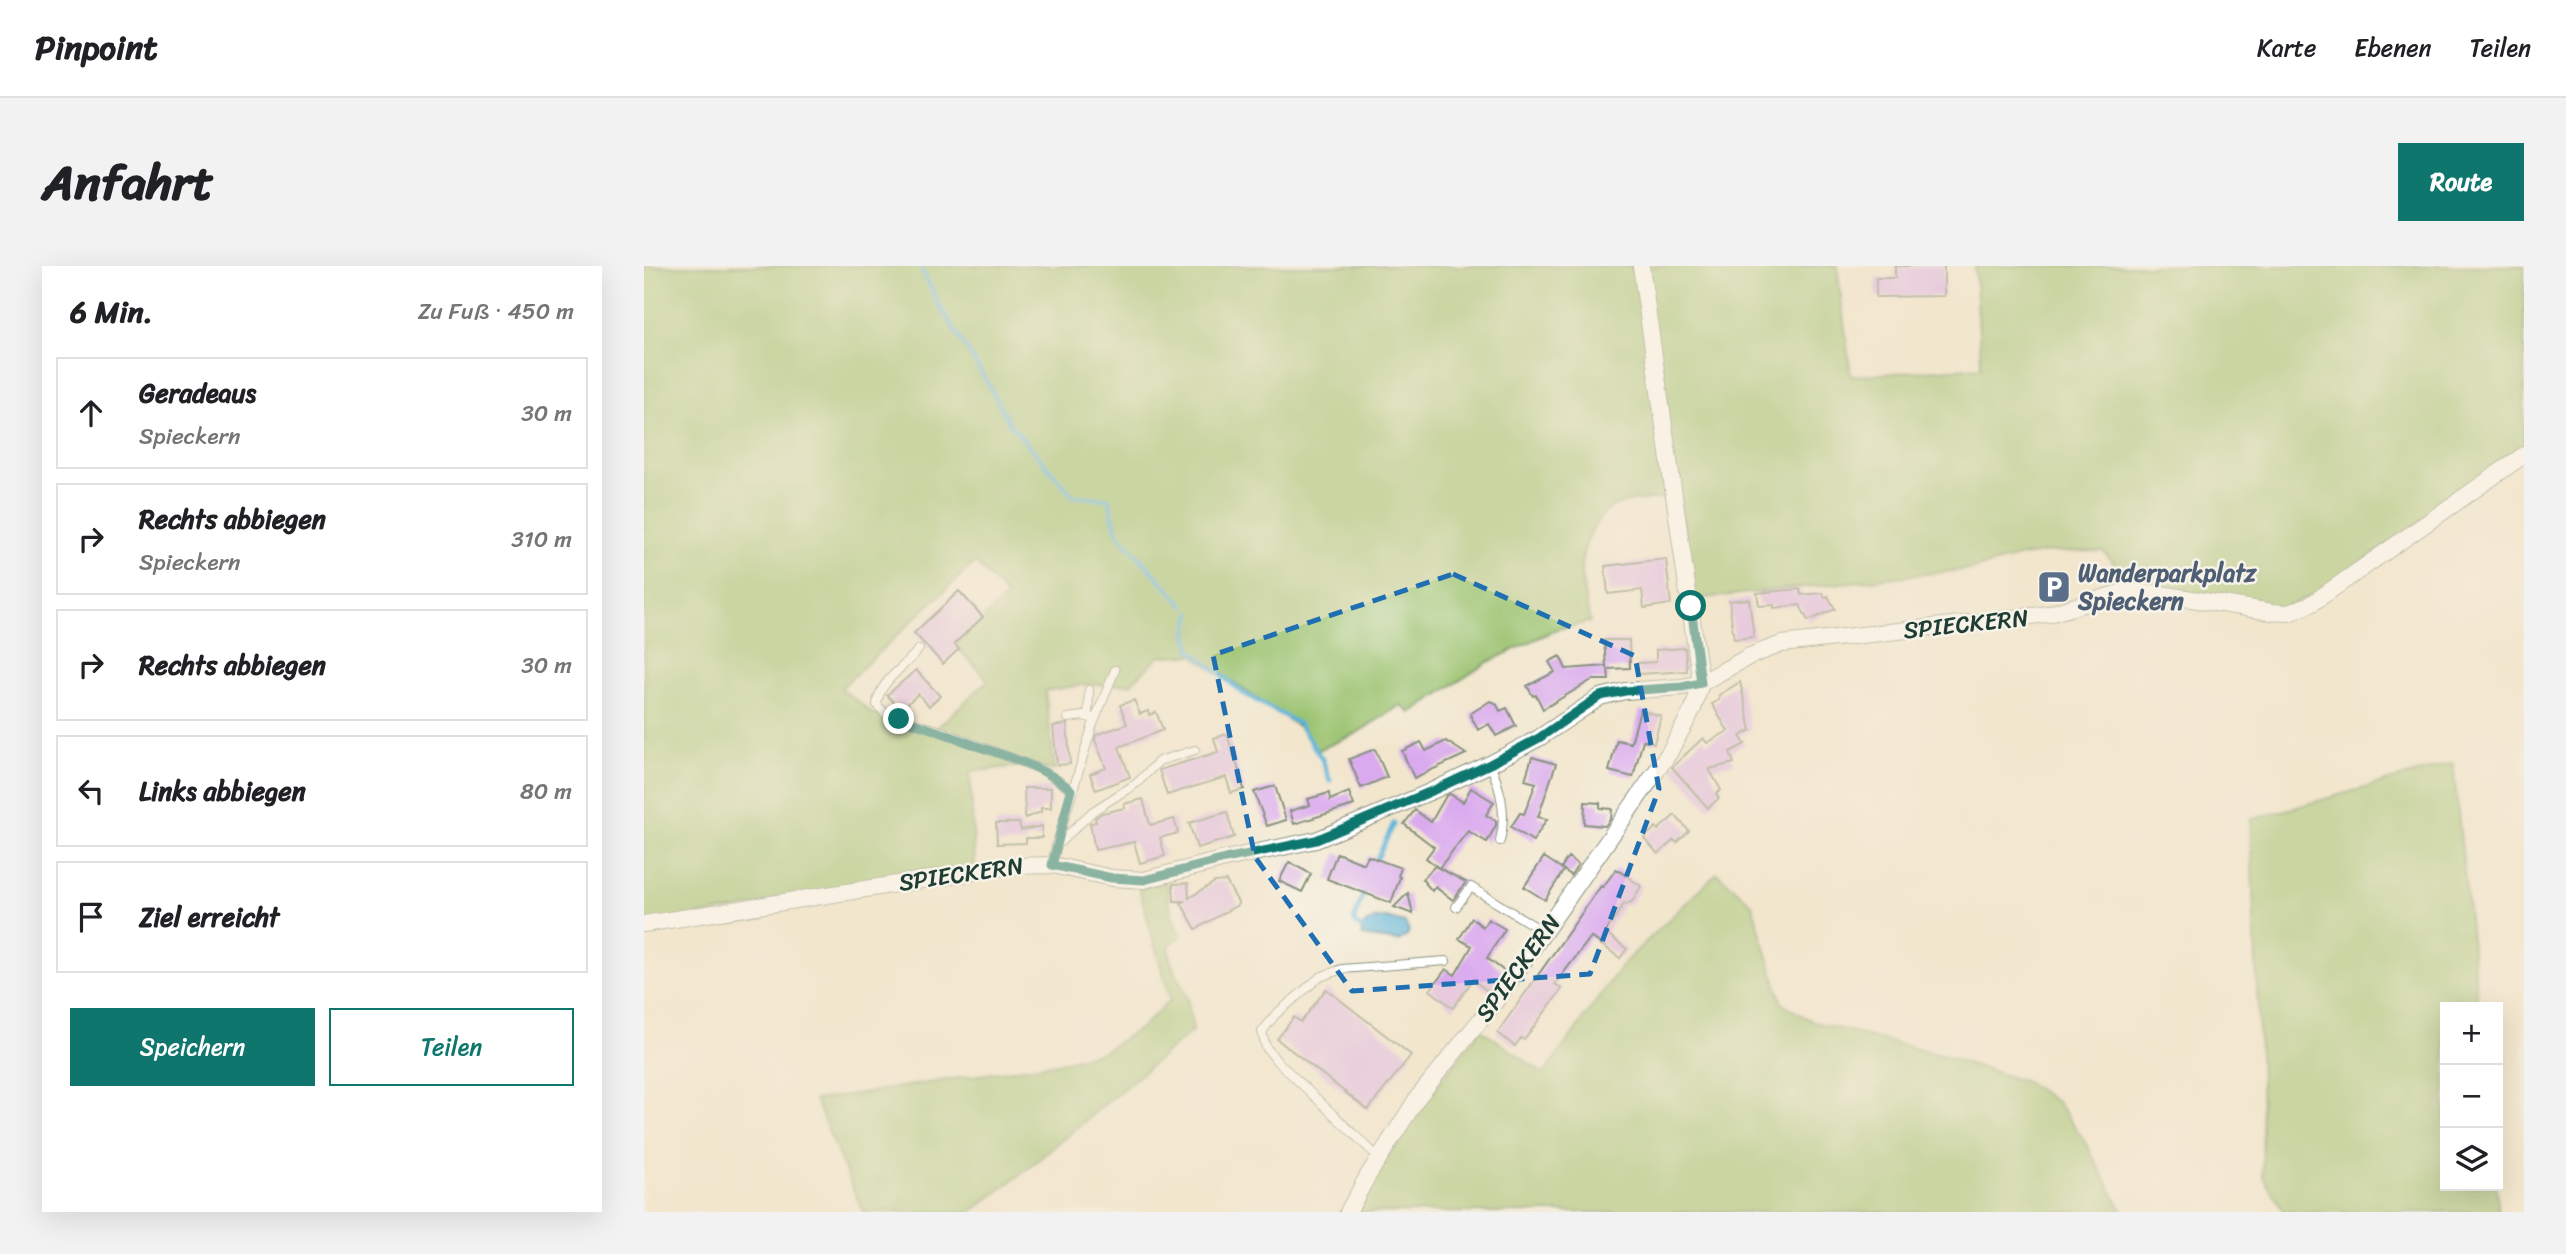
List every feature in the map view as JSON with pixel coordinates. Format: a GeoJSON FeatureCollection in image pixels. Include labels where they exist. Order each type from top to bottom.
{"type":"FeatureCollection","features":[{"type":"Feature","properties":{"kind":"street","name":"SPIECKERN"},"geometry":{"type":"LineString","coordinates":[[1348,1212],[1418,1097],[1476,1026],[1544,932],[1669,753],[1693,709],[1701,683],[1641,266]]}},
{"type":"Feature","properties":{"kind":"street","name":"SPIECKERN"},"geometry":{"type":"LineString","coordinates":[[644,924],[989,868],[1022,865],[1052,865],[1123,880],[1144,880],[1225,859],[1316,840],[1490,764],[1539,738],[1600,696],[1701,683],[1751,656],[1783,644],[2049,614],[2123,592],[2155,593],[2289,613],[2311,604],[2524,455]]}},
{"type":"Feature","properties":{"kind":"lane"},"geometry":{"type":"LineString","coordinates":[[919,649],[884,685],[878,695],[877,705],[885,713],[1034,766],[1053,775],[1071,790]]}},
{"type":"Feature","properties":{"kind":"lane"},"geometry":{"type":"LineString","coordinates":[[1052,865],[1092,718],[1115,670]]}},
{"type":"Feature","properties":{"kind":"lane"},"geometry":{"type":"LineString","coordinates":[[1089,690],[1092,718]]}},
{"type":"Feature","properties":{"kind":"lane"},"geometry":{"type":"LineString","coordinates":[[1068,718],[1092,718]]}},
{"type":"Feature","properties":{"kind":"lane"},"geometry":{"type":"LineString","coordinates":[[1056,845],[1093,811],[1137,783],[1159,761],[1195,750]]}},
{"type":"Feature","properties":{"kind":"lane"},"geometry":{"type":"LineString","coordinates":[[1490,764],[1503,806],[1500,841]]}},
{"type":"Feature","properties":{"kind":"lane"},"geometry":{"type":"LineString","coordinates":[[1456,907],[1471,887],[1544,932]]}},
{"type":"Feature","properties":{"kind":"lane"},"geometry":{"type":"LineString","coordinates":[[1379,1158],[1276,1060],[1266,1047],[1262,1031],[1275,1015],[1320,977],[1342,969],[1446,961]]}},
{"type":"Feature","properties":{"kind":"highlighted area"},"geometry":{"type":"Polygon","coordinates":[[[1453,574],[1635,656],[1659,789],[1590,974],[1352,991],[1255,857],[1213,655],[1453,574]]]}},
{"type":"Feature","properties":{"kind":"green space"},"geometry":{"type":"Polygon","coordinates":[[[644,266],[1837,266],[1851,376],[1981,367],[1975,266],[2524,266],[2524,450],[2314,595],[2281,608],[2122,589],[2118,568],[2103,551],[2051,552],[2022,556],[1972,569],[1694,599],[1679,496],[1626,502],[1604,514],[1592,530],[1584,549],[1581,574],[1590,622],[1557,629],[1488,662],[1410,713],[1401,705],[1355,734],[1316,751],[1300,728],[1193,655],[1160,656],[1130,684],[1082,685],[1045,691],[1055,770],[1018,766],[970,772],[975,870],[644,924],[644,266]],[[975,562],[841,688],[873,714],[934,731],[988,680],[955,645],[1007,596],[975,562]]]}},
{"type":"Feature","properties":{"kind":"green space"},"geometry":{"type":"Polygon","coordinates":[[[2453,763],[2477,1002],[2440,1002],[2440,1191],[2497,1191],[2499,1212],[2284,1212],[2263,1177],[2250,820],[2453,763]]]}},
{"type":"Feature","properties":{"kind":"green space"},"geometry":{"type":"Polygon","coordinates":[[[1717,873],[1752,904],[1782,1004],[1814,1022],[1951,1058],[2026,1082],[2057,1102],[2072,1122],[2123,1212],[1355,1212],[1398,1141],[1481,1029],[1544,1074],[1622,965],[1717,873]]]}},
{"type":"Feature","properties":{"kind":"green space"},"geometry":{"type":"Polygon","coordinates":[[[1166,882],[1171,910],[1181,937],[1169,945],[1170,960],[1187,997],[1193,1030],[1030,1167],[971,1212],[863,1212],[815,1100],[1058,1063],[1102,1052],[1142,1027],[1170,1000],[1139,888],[1166,882]]]}},
{"type":"Feature","properties":{"kind":"water"},"geometry":{"type":"Polygon","coordinates":[[[1385,918],[1405,923],[1409,931],[1407,936],[1398,941],[1362,936],[1361,927],[1374,919],[1385,918]]]}},
{"type":"Feature","properties":{"kind":"building"},"geometry":{"type":"Polygon","coordinates":[[[1895,266],[1944,266],[1944,296],[1876,297],[1876,278],[1895,278],[1895,266]]]}},
{"type":"Feature","properties":{"kind":"building"},"geometry":{"type":"Polygon","coordinates":[[[1666,559],[1671,604],[1644,608],[1642,590],[1608,594],[1605,566],[1666,559]]]}},
{"type":"Feature","properties":{"kind":"building"},"geometry":{"type":"Polygon","coordinates":[[[1800,589],[1801,595],[1823,593],[1825,598],[1828,596],[1835,609],[1808,621],[1800,605],[1774,608],[1774,605],[1759,606],[1757,593],[1800,589]]]}},
{"type":"Feature","properties":{"kind":"building"},"geometry":{"type":"Polygon","coordinates":[[[959,591],[983,617],[954,644],[959,649],[943,664],[914,633],[959,591]]]}},
{"type":"Feature","properties":{"kind":"building"},"geometry":{"type":"Polygon","coordinates":[[[1749,599],[1754,637],[1734,639],[1729,601],[1749,599]]]}},
{"type":"Feature","properties":{"kind":"building"},"geometry":{"type":"Polygon","coordinates":[[[1604,640],[1629,640],[1630,668],[1608,669],[1609,680],[1592,680],[1543,709],[1536,695],[1533,696],[1527,686],[1555,672],[1549,662],[1560,656],[1566,669],[1606,666],[1604,640]]]}},
{"type":"Feature","properties":{"kind":"building"},"geometry":{"type":"Polygon","coordinates":[[[1685,648],[1687,671],[1638,674],[1638,663],[1656,662],[1656,650],[1685,648]]]}},
{"type":"Feature","properties":{"kind":"building"},"geometry":{"type":"Polygon","coordinates":[[[916,670],[940,696],[929,706],[918,694],[901,710],[887,695],[916,670]]]}},
{"type":"Feature","properties":{"kind":"building"},"geometry":{"type":"Polygon","coordinates":[[[1740,682],[1751,730],[1740,736],[1745,744],[1730,752],[1734,763],[1709,769],[1721,790],[1716,794],[1719,798],[1708,808],[1672,767],[1703,738],[1707,743],[1728,731],[1712,704],[1719,700],[1719,695],[1740,682]]]}},
{"type":"Feature","properties":{"kind":"building"},"geometry":{"type":"Polygon","coordinates":[[[1134,700],[1140,714],[1148,711],[1149,715],[1156,712],[1163,730],[1119,747],[1130,777],[1096,790],[1090,774],[1106,768],[1095,740],[1096,735],[1127,724],[1120,705],[1134,700]]]}},
{"type":"Feature","properties":{"kind":"building"},"geometry":{"type":"Polygon","coordinates":[[[1490,701],[1496,703],[1500,711],[1507,708],[1516,726],[1496,736],[1489,724],[1478,730],[1470,714],[1490,701]]]}},
{"type":"Feature","properties":{"kind":"building"},"geometry":{"type":"Polygon","coordinates":[[[1640,710],[1661,716],[1654,743],[1643,740],[1633,777],[1609,771],[1617,740],[1631,743],[1640,710]]]}},
{"type":"Feature","properties":{"kind":"building"},"geometry":{"type":"Polygon","coordinates":[[[1067,724],[1070,764],[1057,765],[1053,726],[1067,724]]]}},
{"type":"Feature","properties":{"kind":"building"},"geometry":{"type":"Polygon","coordinates":[[[1227,734],[1244,789],[1231,793],[1226,777],[1167,795],[1159,770],[1218,752],[1214,738],[1227,734]]]}},
{"type":"Feature","properties":{"kind":"building"},"geometry":{"type":"Polygon","coordinates":[[[1446,741],[1466,754],[1414,778],[1402,751],[1421,742],[1426,751],[1446,741]]]}},
{"type":"Feature","properties":{"kind":"building"},"geometry":{"type":"Polygon","coordinates":[[[1375,749],[1387,777],[1361,788],[1349,759],[1375,749]]]}},
{"type":"Feature","properties":{"kind":"building"},"geometry":{"type":"Polygon","coordinates":[[[1532,757],[1556,764],[1538,817],[1547,819],[1533,841],[1511,827],[1520,813],[1524,814],[1536,783],[1525,780],[1532,757]]]}},
{"type":"Feature","properties":{"kind":"building"},"geometry":{"type":"Polygon","coordinates":[[[1275,786],[1286,820],[1267,826],[1254,792],[1275,786]]]}},
{"type":"Feature","properties":{"kind":"building"},"geometry":{"type":"Polygon","coordinates":[[[1024,788],[1051,788],[1051,808],[1041,808],[1041,812],[1025,818],[1024,788]]]}},
{"type":"Feature","properties":{"kind":"building"},"geometry":{"type":"Polygon","coordinates":[[[1471,788],[1494,802],[1486,815],[1496,821],[1496,825],[1487,842],[1468,831],[1439,868],[1426,858],[1434,847],[1404,824],[1415,810],[1431,822],[1446,796],[1450,794],[1463,802],[1471,788]]]}},
{"type":"Feature","properties":{"kind":"building"},"geometry":{"type":"Polygon","coordinates":[[[1349,792],[1354,805],[1294,824],[1290,811],[1310,805],[1308,799],[1329,793],[1330,800],[1349,792]]]}},
{"type":"Feature","properties":{"kind":"building"},"geometry":{"type":"Polygon","coordinates":[[[1143,799],[1150,825],[1174,819],[1178,833],[1160,838],[1165,856],[1140,863],[1134,842],[1095,850],[1090,823],[1096,822],[1095,818],[1102,813],[1125,808],[1124,804],[1143,799]]]}},
{"type":"Feature","properties":{"kind":"building"},"geometry":{"type":"Polygon","coordinates":[[[1585,802],[1600,803],[1600,808],[1612,809],[1611,818],[1605,826],[1584,824],[1585,802]]]}},
{"type":"Feature","properties":{"kind":"building"},"geometry":{"type":"Polygon","coordinates":[[[1227,812],[1234,837],[1197,848],[1189,823],[1227,812]]]}},
{"type":"Feature","properties":{"kind":"building"},"geometry":{"type":"Polygon","coordinates":[[[1675,815],[1689,831],[1677,843],[1674,840],[1658,854],[1644,838],[1675,815]]]}},
{"type":"Feature","properties":{"kind":"building"},"geometry":{"type":"Polygon","coordinates":[[[996,823],[1019,823],[1021,830],[1042,826],[1042,838],[1026,838],[1026,843],[997,844],[996,823]]]}},
{"type":"Feature","properties":{"kind":"building"},"geometry":{"type":"Polygon","coordinates":[[[1337,853],[1364,864],[1368,856],[1401,868],[1391,903],[1327,879],[1337,853]]]}},
{"type":"Feature","properties":{"kind":"building"},"geometry":{"type":"Polygon","coordinates":[[[1544,857],[1564,870],[1545,900],[1524,887],[1544,857]]]}},
{"type":"Feature","properties":{"kind":"building"},"geometry":{"type":"Polygon","coordinates":[[[1568,857],[1578,864],[1571,875],[1561,868],[1568,857]]]}},
{"type":"Feature","properties":{"kind":"building"},"geometry":{"type":"Polygon","coordinates":[[[1289,862],[1311,874],[1302,892],[1279,881],[1289,862]]]}},
{"type":"Feature","properties":{"kind":"building"},"geometry":{"type":"Polygon","coordinates":[[[1435,866],[1466,882],[1453,900],[1435,887],[1432,891],[1422,879],[1435,866]]]}},
{"type":"Feature","properties":{"kind":"building"},"geometry":{"type":"Polygon","coordinates":[[[1616,869],[1641,886],[1633,900],[1627,905],[1624,903],[1606,933],[1627,949],[1620,958],[1591,937],[1555,984],[1562,989],[1524,1040],[1521,1038],[1515,1046],[1497,1033],[1601,886],[1603,887],[1616,869]]]}},
{"type":"Feature","properties":{"kind":"building"},"geometry":{"type":"Polygon","coordinates":[[[1226,881],[1239,904],[1196,929],[1181,903],[1185,901],[1174,901],[1173,884],[1188,883],[1189,898],[1215,882],[1226,881]]]}},
{"type":"Feature","properties":{"kind":"building"},"geometry":{"type":"Polygon","coordinates":[[[1408,893],[1413,914],[1394,907],[1408,893]]]}},
{"type":"Feature","properties":{"kind":"building"},"geometry":{"type":"Polygon","coordinates":[[[1472,918],[1483,927],[1488,919],[1505,929],[1487,958],[1504,971],[1489,992],[1473,980],[1453,1008],[1430,990],[1446,969],[1455,975],[1472,946],[1459,939],[1472,918]]]}},
{"type":"Feature","properties":{"kind":"building"},"geometry":{"type":"Polygon","coordinates":[[[1326,989],[1411,1055],[1368,1110],[1277,1039],[1294,1017],[1301,1022],[1326,989]]]}},
{"type":"Feature","properties":{"kind":"waterway"},"geometry":{"type":"LineString","coordinates":[[920,266],[939,305],[989,385],[1009,423],[1073,496],[1109,499],[1117,533],[1184,606]]}},
{"type":"Feature","properties":{"kind":"waterway"},"geometry":{"type":"LineString","coordinates":[[1191,612],[1187,632],[1191,650],[1243,693],[1299,724],[1322,759],[1330,781]]}},
{"type":"Feature","properties":{"kind":"waterway"},"geometry":{"type":"LineString","coordinates":[[1374,865],[1394,823]]}},
{"type":"Feature","properties":{"kind":"waterway"},"geometry":{"type":"LineString","coordinates":[[1361,927],[1356,925],[1354,920],[1365,889]]}},
{"type":"Feature","properties":{"kind":"place","name":"Wanderparkplatz Spieckern"},"geometry":{"type":"Point","coordinates":[2054,587]}},
{"type":"Feature","properties":{"kind":"route"},"geometry":{"type":"LineString","coordinates":[[899,719],[935,729],[1034,766],[1053,775],[1071,790],[1052,865],[1112,878],[1144,880],[1225,859],[1302,844],[1333,834],[1520,749],[1600,696],[1701,683],[1691,606]]}}]}
